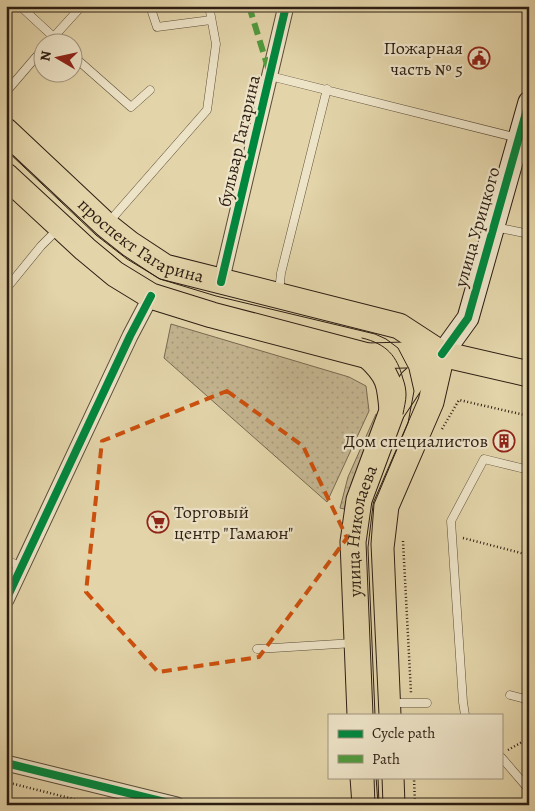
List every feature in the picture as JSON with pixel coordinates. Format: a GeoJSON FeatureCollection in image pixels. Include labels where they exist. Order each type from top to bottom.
{"type":"FeatureCollection","features":[{"type":"Feature","properties":{"kind":"main road","name":"проспект Гагарина"},"geometry":{"type":"LineString","coordinates":[[6,131],[106,225],[130,244],[166,267],[399,326],[442,354]]}},
{"type":"Feature","properties":{"kind":"main road","name":"проспект Гагарина"},"geometry":{"type":"LineString","coordinates":[[6,176],[115,274],[151,296],[212,315],[368,356],[442,354],[529,374]]}},
{"type":"Feature","properties":{"kind":"main road","name":"улица Николаева"},"geometry":{"type":"LineString","coordinates":[[360,714],[353,542],[359,500],[392,411],[412,382],[442,354]]}},
{"type":"Feature","properties":{"kind":"main road","name":"улица Николаева"},"geometry":{"type":"LineString","coordinates":[[396,707],[381,548],[386,506],[431,402],[442,354]]}},
{"type":"Feature","properties":{"kind":"main road"},"geometry":{"type":"LineString","coordinates":[[368,356],[382,369],[390,389],[392,411]]}},
{"type":"Feature","properties":{"kind":"main road"},"geometry":{"type":"LineString","coordinates":[[364,778],[365,805]]}},
{"type":"Feature","properties":{"kind":"main road"},"geometry":{"type":"LineString","coordinates":[[391,778],[392,805]]}},
{"type":"Feature","properties":{"kind":"street","name":"бульвар Гагарина"},"geometry":{"type":"LineString","coordinates":[[221,282],[286,6]]}},
{"type":"Feature","properties":{"kind":"street","name":"улица Урицкого"},"geometry":{"type":"LineString","coordinates":[[442,354],[468,318],[529,102]]}},
{"type":"Feature","properties":{"kind":"street"},"geometry":{"type":"LineString","coordinates":[[6,600],[130,336],[151,296]]}},
{"type":"Feature","properties":{"kind":"street"},"geometry":{"type":"LineString","coordinates":[[6,763],[177,805]]}},
{"type":"Feature","properties":{"kind":"lane"},"geometry":{"type":"LineString","coordinates":[[20,6],[45,32]]}},
{"type":"Feature","properties":{"kind":"lane"},"geometry":{"type":"LineString","coordinates":[[150,6],[157,27],[211,20]]}},
{"type":"Feature","properties":{"kind":"lane"},"geometry":{"type":"LineString","coordinates":[[106,225],[207,110],[216,44],[209,6]]}},
{"type":"Feature","properties":{"kind":"lane"},"geometry":{"type":"LineString","coordinates":[[61,32],[79,9]]}},
{"type":"Feature","properties":{"kind":"lane"},"geometry":{"type":"LineString","coordinates":[[6,92],[32,62]]}},
{"type":"Feature","properties":{"kind":"lane"},"geometry":{"type":"LineString","coordinates":[[82,64],[131,107],[150,90]]}},
{"type":"Feature","properties":{"kind":"lane"},"geometry":{"type":"LineString","coordinates":[[270,76],[518,138]]}},
{"type":"Feature","properties":{"kind":"lane"},"geometry":{"type":"LineString","coordinates":[[278,296],[281,273],[327,90]]}},
{"type":"Feature","properties":{"kind":"lane"},"geometry":{"type":"LineString","coordinates":[[6,289],[60,226]]}},
{"type":"Feature","properties":{"kind":"lane"},"geometry":{"type":"LineString","coordinates":[[493,227],[529,234]]}},
{"type":"Feature","properties":{"kind":"lane"},"geometry":{"type":"LineString","coordinates":[[465,714],[459,702],[451,521],[484,459],[529,470]]}},
{"type":"Feature","properties":{"kind":"lane"},"geometry":{"type":"LineString","coordinates":[[6,560],[22,567]]}},
{"type":"Feature","properties":{"kind":"lane"},"geometry":{"type":"LineString","coordinates":[[257,649],[356,642]]}},
{"type":"Feature","properties":{"kind":"lane"},"geometry":{"type":"LineString","coordinates":[[510,695],[529,700]]}},
{"type":"Feature","properties":{"kind":"lane"},"geometry":{"type":"LineString","coordinates":[[396,707],[427,703]]}},
{"type":"Feature","properties":{"kind":"lane"},"geometry":{"type":"LineString","coordinates":[[502,756],[526,786],[529,786]]}},
{"type":"Feature","properties":{"kind":"path"},"geometry":{"type":"LineString","coordinates":[[438,436],[459,400],[529,416]]}},
{"type":"Feature","properties":{"kind":"path"},"geometry":{"type":"LineString","coordinates":[[452,536],[529,555]]}},
{"type":"Feature","properties":{"kind":"path"},"geometry":{"type":"LineString","coordinates":[[396,707],[403,541]]}},
{"type":"Feature","properties":{"kind":"path"},"geometry":{"type":"LineString","coordinates":[[502,754],[529,738]]}},
{"type":"Feature","properties":{"kind":"path"},"geometry":{"type":"LineString","coordinates":[[414,778],[415,805]]}},
{"type":"Feature","properties":{"kind":"path"},"geometry":{"type":"LineString","coordinates":[[6,782],[98,805]]}},
{"type":"Feature","properties":{"kind":"highlighted area"},"geometry":{"type":"Polygon","coordinates":[[[227,391],[303,446],[347,538],[259,657],[158,672],[86,592],[102,441],[227,391]]]}},
{"type":"Feature","properties":{"kind":"shaded area"},"geometry":{"type":"Polygon","coordinates":[[[171,324],[349,377],[366,386],[369,411],[327,502],[164,358],[171,324]]]}},
{"type":"Feature","properties":{"kind":"shaded area"},"geometry":{"type":"Polygon","coordinates":[[[376,414],[381,417],[353,479],[344,509],[340,508],[348,477],[376,414]]]}},
{"type":"Feature","properties":{"kind":"tram line"},"geometry":{"type":"LineString","coordinates":[[6,150],[96,235],[127,259],[160,279],[216,296],[375,334],[398,348],[409,369],[414,391],[408,423],[374,504],[371,544],[379,714]]}},
{"type":"Feature","properties":{"kind":"tram line"},"geometry":{"type":"LineString","coordinates":[[362,338],[378,344],[390,352],[398,364],[406,391],[403,414]]}},
{"type":"Feature","properties":{"kind":"tram line"},"geometry":{"type":"LineString","coordinates":[[374,778],[375,805]]}},
{"type":"Feature","properties":{"kind":"tram line"},"geometry":{"type":"LineString","coordinates":[[382,778],[383,805]]}},
{"type":"Feature","properties":{"kind":"marked path"},"geometry":{"type":"LineString","coordinates":[[249,6],[269,71]]}},
{"type":"Feature","properties":{"kind":"cycle path"},"geometry":{"type":"LineString","coordinates":[[221,282],[286,6]]}},
{"type":"Feature","properties":{"kind":"cycle path"},"geometry":{"type":"LineString","coordinates":[[442,354],[468,318],[529,102]]}},
{"type":"Feature","properties":{"kind":"cycle path"},"geometry":{"type":"LineString","coordinates":[[6,600],[130,336],[151,296]]}},
{"type":"Feature","properties":{"kind":"cycle path"},"geometry":{"type":"LineString","coordinates":[[6,763],[177,805]]}},
{"type":"Feature","properties":{"kind":"place","name":"Пожарная часть № 5"},"geometry":{"type":"Point","coordinates":[479,58]}},
{"type":"Feature","properties":{"kind":"place","name":"Дом специалистов"},"geometry":{"type":"Point","coordinates":[504,441]}},
{"type":"Feature","properties":{"kind":"place","name":"Торговый центр \"Гамаюн\""},"geometry":{"type":"Point","coordinates":[158,522]}}]}
